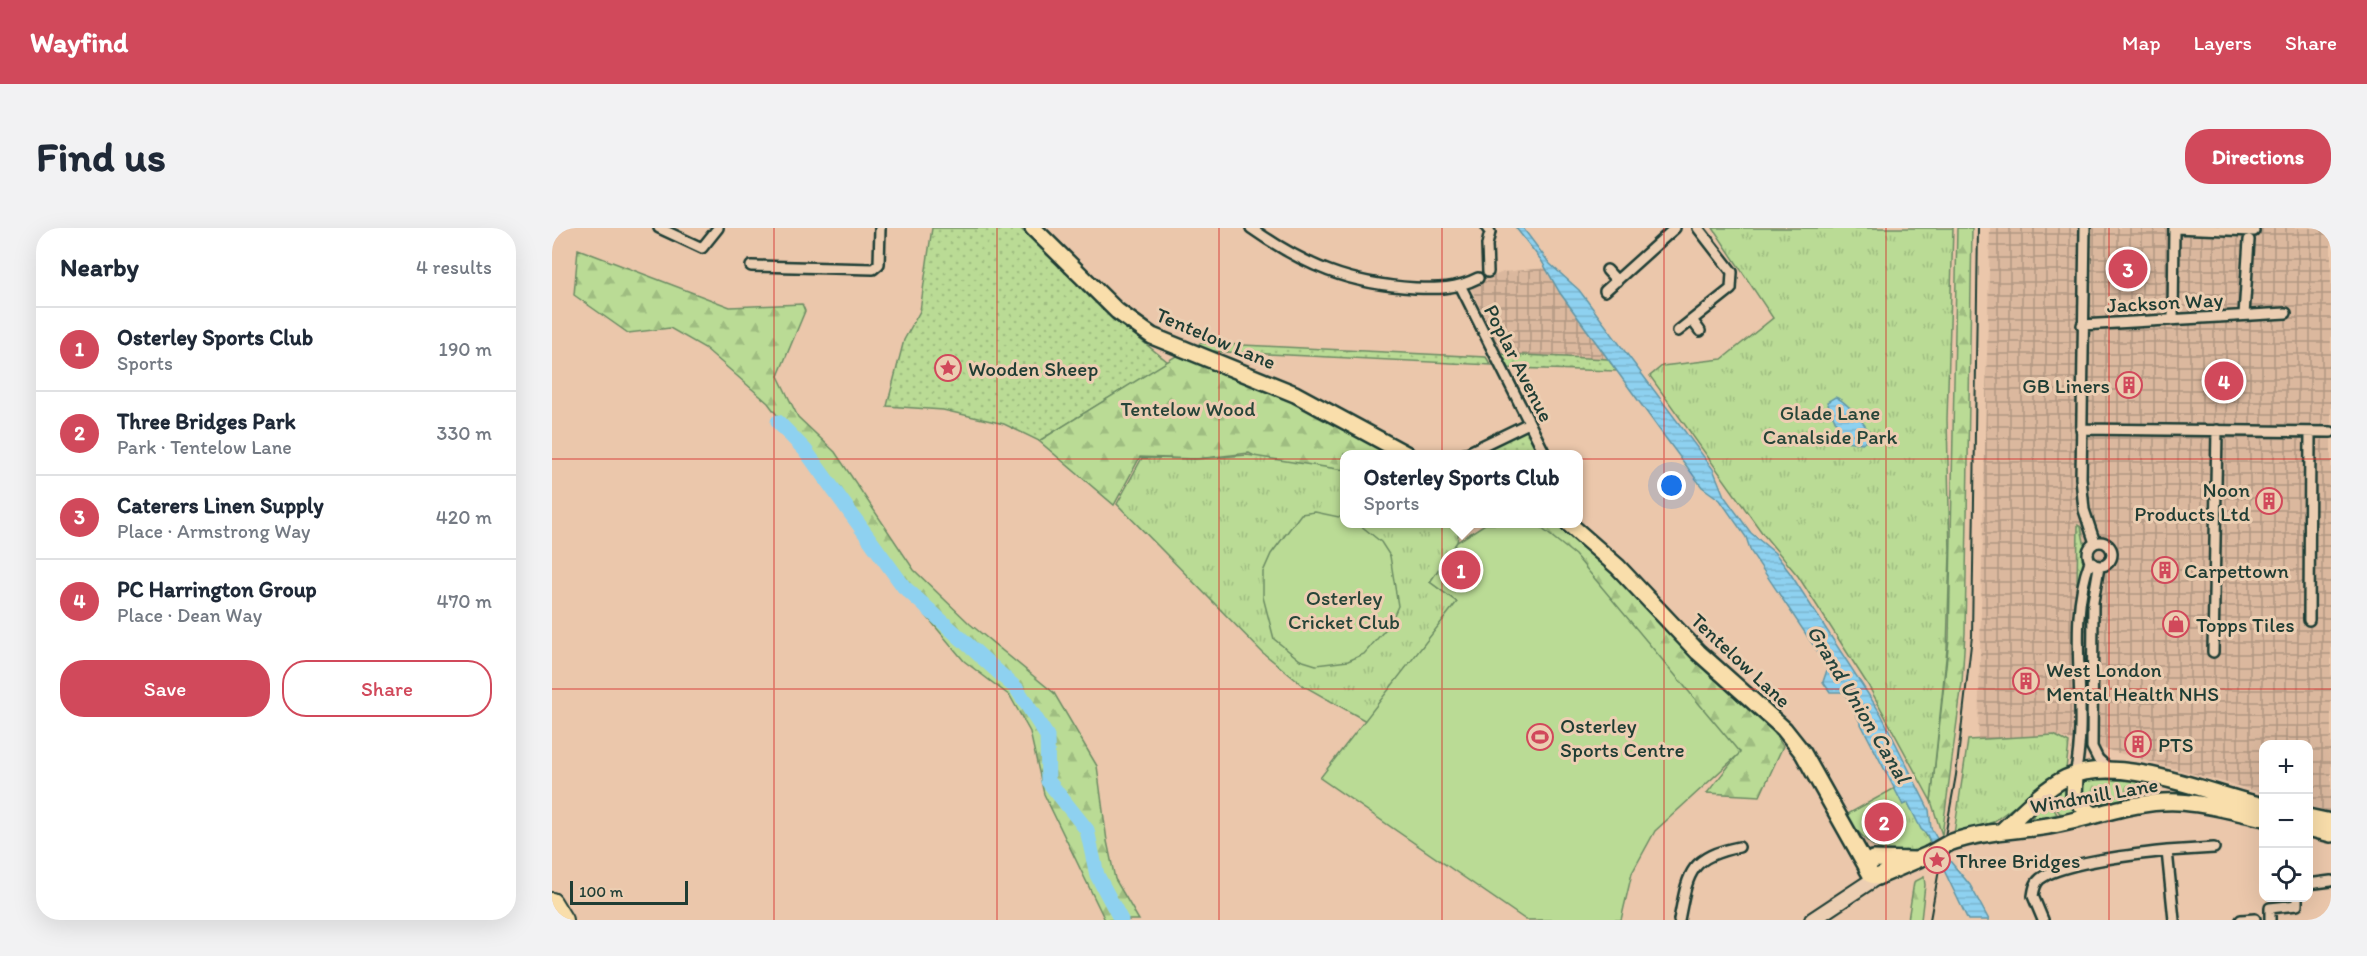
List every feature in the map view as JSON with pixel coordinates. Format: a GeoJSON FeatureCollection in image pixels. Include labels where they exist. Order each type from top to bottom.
{"type":"FeatureCollection","features":[{"type":"Feature","properties":{"kind":"highway"},"geometry":{"type":"LineString","coordinates":[[552,902],[563,920]]}},
{"type":"Feature","properties":{"kind":"main road","name":"Tentelow Lane"},"geometry":{"type":"LineString","coordinates":[[1033,228],[1117,311],[1152,336],[1295,394],[1399,450]]}},
{"type":"Feature","properties":{"kind":"main road","name":"Tentelow Lane"},"geometry":{"type":"LineString","coordinates":[[1574,528],[1618,567],[1698,652],[1784,729],[1803,753],[1858,849],[1874,868]]}},
{"type":"Feature","properties":{"kind":"main road","name":"Windmill Lane"},"geometry":{"type":"LineString","coordinates":[[2002,831],[2052,786],[2075,775],[2111,770],[2146,774],[2259,805]]}},
{"type":"Feature","properties":{"kind":"main road"},"geometry":{"type":"LineString","coordinates":[[2146,774],[2155,789],[2156,795],[2151,804]]}},
{"type":"Feature","properties":{"kind":"main road"},"geometry":{"type":"LineString","coordinates":[[2075,775],[2074,797],[2086,810],[2088,816]]}},
{"type":"Feature","properties":{"kind":"main road","name":"Windmill Lane"},"geometry":{"type":"LineString","coordinates":[[1812,920],[1855,892],[1874,868],[1921,857],[1949,843],[2151,804],[2178,802],[2259,817]]}},
{"type":"Feature","properties":{"kind":"main road"},"geometry":{"type":"LineString","coordinates":[[2313,818],[2331,822]]}},
{"type":"Feature","properties":{"kind":"main road"},"geometry":{"type":"LineString","coordinates":[[2313,829],[2331,834]]}},
{"type":"Feature","properties":{"kind":"street"},"geometry":{"type":"LineString","coordinates":[[659,228],[702,248],[718,228]]}},
{"type":"Feature","properties":{"kind":"street"},"geometry":{"type":"LineString","coordinates":[[751,266],[873,269],[879,264],[880,228]]}},
{"type":"Feature","properties":{"kind":"street"},"geometry":{"type":"LineString","coordinates":[[1251,228],[1314,267],[1345,278],[1400,287],[1461,286],[1478,278]]}},
{"type":"Feature","properties":{"kind":"street"},"geometry":{"type":"LineString","coordinates":[[1487,228],[1490,232],[1486,245],[1488,272]]}},
{"type":"Feature","properties":{"kind":"street"},"geometry":{"type":"LineString","coordinates":[[1605,291],[1676,228]]}},
{"type":"Feature","properties":{"kind":"street"},"geometry":{"type":"LineString","coordinates":[[1678,331],[1731,289],[1733,280],[1732,272],[1698,228]]}},
{"type":"Feature","properties":{"kind":"street"},"geometry":{"type":"LineString","coordinates":[[2085,228],[2081,478],[2084,510],[2095,543]]}},
{"type":"Feature","properties":{"kind":"street"},"geometry":{"type":"LineString","coordinates":[[2173,319],[2174,228],[2254,231]]}},
{"type":"Feature","properties":{"kind":"street"},"geometry":{"type":"LineString","coordinates":[[2244,315],[2249,240]]}},
{"type":"Feature","properties":{"kind":"street"},"geometry":{"type":"LineString","coordinates":[[1607,270],[1617,281]]}},
{"type":"Feature","properties":{"kind":"street","name":"Poplar Avenue"},"geometry":{"type":"LineString","coordinates":[[1461,286],[1543,450]]}},
{"type":"Feature","properties":{"kind":"street","name":"Jackson Way"},"geometry":{"type":"LineString","coordinates":[[2082,325],[2286,313]]}},
{"type":"Feature","properties":{"kind":"street"},"geometry":{"type":"LineString","coordinates":[[1692,320],[1700,331]]}},
{"type":"Feature","properties":{"kind":"street"},"geometry":{"type":"LineString","coordinates":[[1473,450],[1529,423]]}},
{"type":"Feature","properties":{"kind":"street"},"geometry":{"type":"LineString","coordinates":[[2081,429],[2331,432]]}},
{"type":"Feature","properties":{"kind":"street"},"geometry":{"type":"LineString","coordinates":[[2213,652],[2217,430]]}},
{"type":"Feature","properties":{"kind":"street"},"geometry":{"type":"LineString","coordinates":[[2309,620],[2310,432]]}},
{"type":"Feature","properties":{"kind":"street"},"geometry":{"type":"LineString","coordinates":[[2075,775],[2079,740],[2080,598],[2090,561],[2089,548],[2095,543],[2107,543],[2113,553],[2109,563],[2099,567]]}},
{"type":"Feature","properties":{"kind":"street"},"geometry":{"type":"LineString","coordinates":[[2090,561],[2099,567]]}},
{"type":"Feature","properties":{"kind":"street"},"geometry":{"type":"LineString","coordinates":[[2099,567],[2092,602],[2092,747],[2098,759],[2111,770]]}},
{"type":"Feature","properties":{"kind":"street"},"geometry":{"type":"LineString","coordinates":[[1679,920],[1691,872],[1715,851],[1739,847]]}},
{"type":"Feature","properties":{"kind":"street"},"geometry":{"type":"LineString","coordinates":[[2043,920],[2033,896],[2038,881],[2048,874],[2113,857],[2214,848]]}},
{"type":"Feature","properties":{"kind":"street"},"geometry":{"type":"LineString","coordinates":[[2167,851],[2175,920]]}},
{"type":"Feature","properties":{"kind":"street"},"geometry":{"type":"LineString","coordinates":[[2313,883],[2331,881]]}},
{"type":"Feature","properties":{"kind":"street"},"geometry":{"type":"LineString","coordinates":[[2270,920],[2270,908],[2297,904],[2297,902]]}},
{"type":"Feature","properties":{"kind":"street"},"geometry":{"type":"LineString","coordinates":[[2241,920],[2256,919]]}},
{"type":"Feature","properties":{"kind":"shaded area"},"geometry":{"type":"Polygon","coordinates":[[[1990,228],[2331,228],[2331,812],[2313,807],[2313,740],[2259,740],[2259,792],[2054,735],[1978,739],[1990,228]]]}},
{"type":"Feature","properties":{"kind":"shaded area"},"geometry":{"type":"Polygon","coordinates":[[[1546,268],[1560,293],[1608,359],[1502,354],[1470,286],[1503,272],[1546,268]]]}},
{"type":"Feature","properties":{"kind":"green space"},"geometry":{"type":"Polygon","coordinates":[[[932,228],[1020,228],[1106,312],[1168,362],[1039,441],[1004,424],[943,410],[887,406],[904,340],[920,311],[932,228]]]}},
{"type":"Feature","properties":{"kind":"green space","name":"Glade Lane Canalside Park"},"geometry":{"type":"Polygon","coordinates":[[[1713,228],[1953,228],[1947,419],[1950,553],[1947,649],[1931,801],[1868,685],[1798,576],[1763,534],[1650,376],[1662,366],[1722,359],[1773,318],[1713,228]]]}},
{"type":"Feature","properties":{"kind":"green space"},"geometry":{"type":"Polygon","coordinates":[[[1957,228],[1972,228],[1965,633],[1962,683],[1942,835],[1931,801],[1949,639],[1957,228]]]}},
{"type":"Feature","properties":{"kind":"green space"},"geometry":{"type":"Polygon","coordinates":[[[578,249],[730,307],[802,304],[805,311],[778,376],[798,417],[835,452],[914,570],[970,624],[1054,693],[1097,766],[1107,841],[1115,879],[1139,920],[1105,920],[1044,794],[1030,732],[1010,696],[964,661],[924,613],[768,403],[705,348],[670,328],[628,333],[574,295],[578,249]]]}},
{"type":"Feature","properties":{"kind":"green space"},"geometry":{"type":"Polygon","coordinates":[[[1200,343],[1486,357],[1491,365],[1205,351],[1197,346],[1200,343]]]}},
{"type":"Feature","properties":{"kind":"green space","name":"Tentelow Wood"},"geometry":{"type":"Polygon","coordinates":[[[1184,351],[1239,372],[1387,450],[1340,450],[1340,502],[1249,453],[1196,459],[1140,457],[1114,505],[1039,441],[1184,351]]]}},
{"type":"Feature","properties":{"kind":"green space"},"geometry":{"type":"Polygon","coordinates":[[[1502,354],[1608,359],[1617,371],[1509,368],[1502,354]]]}},
{"type":"Feature","properties":{"kind":"green space"},"geometry":{"type":"Polygon","coordinates":[[[1529,423],[1543,450],[1473,450],[1529,423]]]}},
{"type":"Feature","properties":{"kind":"green space","name":"Osterley Cricket Club"},"geometry":{"type":"Polygon","coordinates":[[[1247,455],[1340,469],[1340,528],[1459,528],[1457,542],[1430,582],[1457,602],[1366,721],[1302,685],[1262,652],[1117,504],[1142,458],[1196,459],[1247,455]]]}},
{"type":"Feature","properties":{"kind":"green space"},"geometry":{"type":"Polygon","coordinates":[[[1315,512],[1340,517],[1340,528],[1364,528],[1381,542],[1390,556],[1398,606],[1390,624],[1364,654],[1348,661],[1316,665],[1300,660],[1274,639],[1263,597],[1263,572],[1271,554],[1301,514],[1315,512]]]}},
{"type":"Feature","properties":{"kind":"green space"},"geometry":{"type":"Polygon","coordinates":[[[2078,525],[2081,527],[2087,557],[2077,587],[2078,525]]]}},
{"type":"Feature","properties":{"kind":"green space","name":"Osterley Sports Centre"},"geometry":{"type":"Polygon","coordinates":[[[1479,528],[1541,528],[1575,555],[1740,753],[1655,831],[1632,873],[1621,920],[1526,920],[1320,778],[1457,602],[1430,582],[1457,542],[1479,528]]]}},
{"type":"Feature","properties":{"kind":"green space"},"geometry":{"type":"Polygon","coordinates":[[[1539,528],[1566,528],[1610,566],[1761,713],[1783,746],[1760,796],[1707,793],[1740,752],[1697,725],[1539,528]]]}},
{"type":"Feature","properties":{"kind":"green space"},"geometry":{"type":"Polygon","coordinates":[[[2054,735],[2069,743],[2066,769],[1993,822],[1954,834],[1968,740],[2054,735]]]}},
{"type":"Feature","properties":{"kind":"green space"},"geometry":{"type":"Polygon","coordinates":[[[2091,779],[2143,781],[2149,790],[2143,797],[2092,804],[2084,801],[2080,795],[2085,781],[2091,779]]]}},
{"type":"Feature","properties":{"kind":"green space"},"geometry":{"type":"Polygon","coordinates":[[[2069,784],[2080,812],[2061,815],[2050,799],[2052,794],[2069,784]]]}},
{"type":"Feature","properties":{"kind":"green space"},"geometry":{"type":"Polygon","coordinates":[[[1895,788],[1903,805],[1908,803],[1932,846],[1905,854],[1882,850],[1863,837],[1846,815],[1895,788]]]}},
{"type":"Feature","properties":{"kind":"green space"},"geometry":{"type":"Polygon","coordinates":[[[2047,799],[2057,814],[2033,821],[2031,819],[2047,799]]]}},
{"type":"Feature","properties":{"kind":"green space"},"geometry":{"type":"Polygon","coordinates":[[[1924,877],[1921,920],[1908,920],[1914,882],[1924,877]]]}},
{"type":"Feature","properties":{"kind":"water","name":"Grand Union Canal"},"geometry":{"type":"Polygon","coordinates":[[[1516,228],[1523,228],[1550,264],[1579,290],[1713,469],[1724,496],[1751,533],[1775,553],[1790,573],[1881,714],[1929,810],[1931,828],[1950,861],[1970,885],[1989,920],[1968,920],[1927,835],[1921,829],[1908,803],[1903,805],[1844,692],[1830,692],[1823,682],[1828,667],[1751,552],[1746,537],[1720,500],[1702,487],[1560,293],[1541,260],[1516,228]]]}},
{"type":"Feature","properties":{"kind":"water"},"geometry":{"type":"Polygon","coordinates":[[[1835,397],[1845,403],[1856,415],[1870,433],[1871,438],[1863,443],[1844,441],[1827,402],[1835,397]]]}},
{"type":"Feature","properties":{"kind":"waterway"},"geometry":{"type":"LineString","coordinates":[[778,422],[805,450],[904,587],[1017,689],[1047,736],[1048,781],[1087,830],[1097,875],[1121,920]]}},
{"type":"Feature","properties":{"kind":"railway"},"geometry":{"type":"LineString","coordinates":[[1930,920],[1956,775],[1972,636],[1978,228]]}},
{"type":"Feature","properties":{"kind":"place","name":"Caterers Linen Supply"},"geometry":{"type":"Point","coordinates":[2128,269]}},
{"type":"Feature","properties":{"kind":"place","name":"Wooden Sheep"},"geometry":{"type":"Point","coordinates":[948,368]}},
{"type":"Feature","properties":{"kind":"place","name":"PC Harrington Group"},"geometry":{"type":"Point","coordinates":[2224,381]}},
{"type":"Feature","properties":{"kind":"place","name":"GB Liners"},"geometry":{"type":"Point","coordinates":[2129,385]}},
{"type":"Feature","properties":{"kind":"place","name":"Noon Products Ltd"},"geometry":{"type":"Point","coordinates":[2269,501]}},
{"type":"Feature","properties":{"kind":"place","name":"Osterley Sports Club"},"geometry":{"type":"Point","coordinates":[1461,570]}},
{"type":"Feature","properties":{"kind":"place","name":"Carpettown"},"geometry":{"type":"Point","coordinates":[2165,570]}},
{"type":"Feature","properties":{"kind":"place","name":"Topps Tiles"},"geometry":{"type":"Point","coordinates":[2176,624]}},
{"type":"Feature","properties":{"kind":"place","name":"West London Mental Health NHS"},"geometry":{"type":"Point","coordinates":[2026,681]}},
{"type":"Feature","properties":{"kind":"place","name":"Osterley Sports Centre"},"geometry":{"type":"Point","coordinates":[1540,737]}},
{"type":"Feature","properties":{"kind":"place","name":"PTS"},"geometry":{"type":"Point","coordinates":[2138,744]}},
{"type":"Feature","properties":{"kind":"place","name":"Three Bridges Park"},"geometry":{"type":"Point","coordinates":[1884,822]}},
{"type":"Feature","properties":{"kind":"place","name":"Three Bridges"},"geometry":{"type":"Point","coordinates":[1937,860]}}]}
